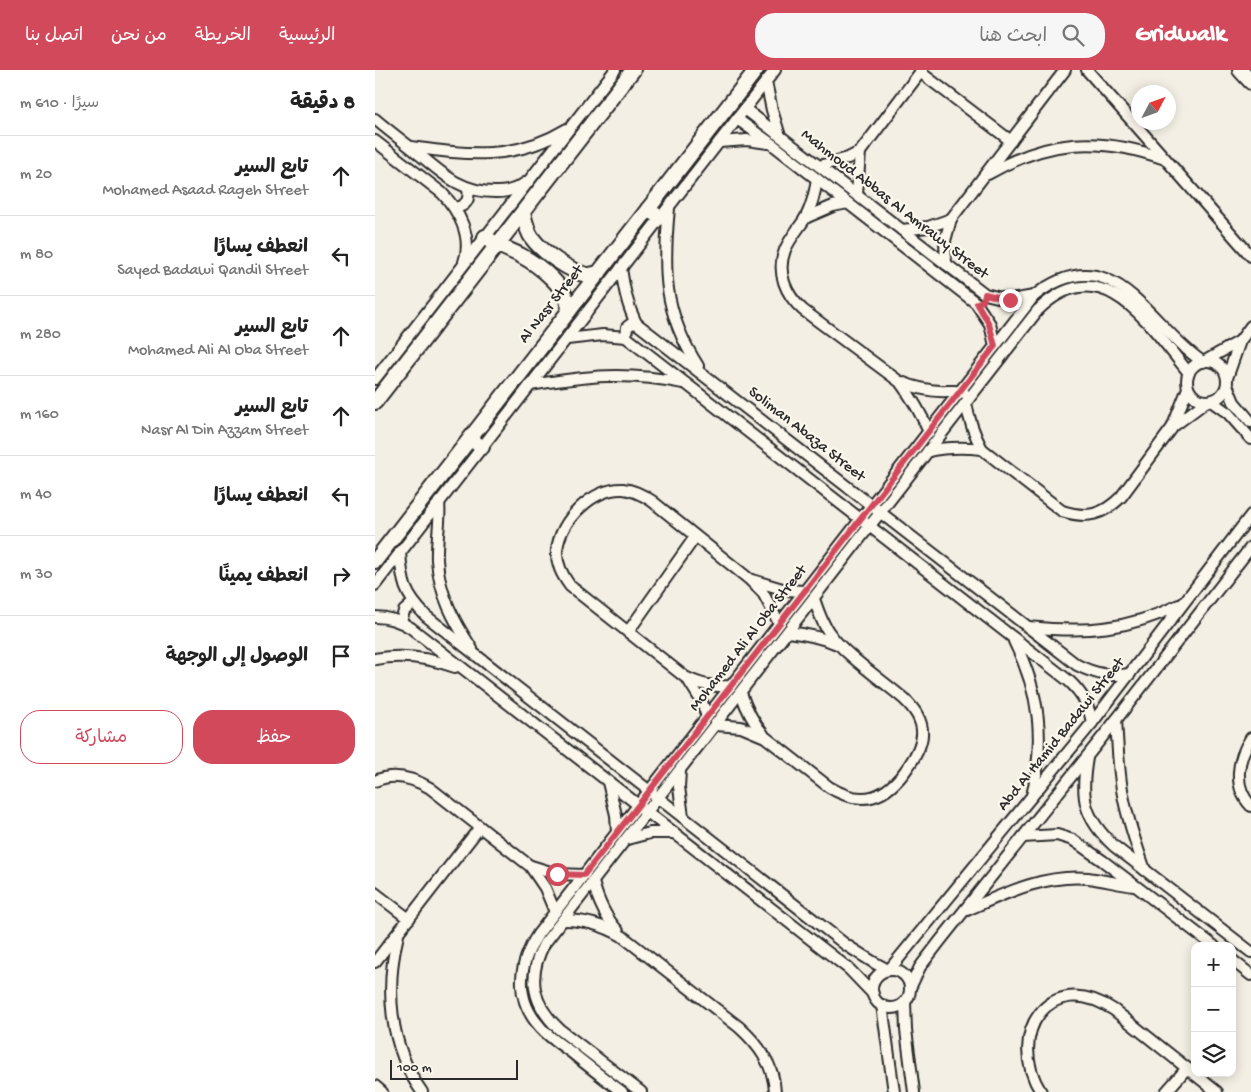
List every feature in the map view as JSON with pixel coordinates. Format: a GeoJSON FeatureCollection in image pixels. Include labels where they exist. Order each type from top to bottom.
{"type":"FeatureCollection","features":[{"type":"Feature","properties":{"kind":"street","name":"Al Nasr Street"},"geometry":{"type":"LineString","coordinates":[[375,561],[756,70]]}},
{"type":"Feature","properties":{"kind":"street"},"geometry":{"type":"LineString","coordinates":[[375,585],[775,70]]}},
{"type":"Feature","properties":{"kind":"street"},"geometry":{"type":"LineString","coordinates":[[946,264],[945,241],[951,219],[1065,70]]}},
{"type":"Feature","properties":{"kind":"street"},"geometry":{"type":"LineString","coordinates":[[1087,70],[1251,256]]}},
{"type":"Feature","properties":{"kind":"street"},"geometry":{"type":"LineString","coordinates":[[819,166],[848,158],[860,152],[921,71],[1011,141]]}},
{"type":"Feature","properties":{"kind":"street"},"geometry":{"type":"LineString","coordinates":[[410,147],[463,154],[499,153],[516,150],[566,130],[624,72]]}},
{"type":"Feature","properties":{"kind":"street"},"geometry":{"type":"LineString","coordinates":[[375,402],[380,387],[523,213],[624,72]]}},
{"type":"Feature","properties":{"kind":"street"},"geometry":{"type":"LineString","coordinates":[[766,82],[780,136]]}},
{"type":"Feature","properties":{"kind":"street","name":"Mahmoud Abbas Al Amrawy Street"},"geometry":{"type":"LineString","coordinates":[[745,109],[985,294],[1010,300],[1035,296]]}},
{"type":"Feature","properties":{"kind":"street"},"geometry":{"type":"LineString","coordinates":[[375,379],[578,118]]}},
{"type":"Feature","properties":{"kind":"street","name":"Mahmoud Abbas Al Amrawy Street"},"geometry":{"type":"LineString","coordinates":[[737,119],[977,303],[989,324],[995,346]]}},
{"type":"Feature","properties":{"kind":"street"},"geometry":{"type":"LineString","coordinates":[[375,120],[451,180],[469,189],[485,193],[503,192],[519,188],[532,177]]}},
{"type":"Feature","properties":{"kind":"street"},"geometry":{"type":"LineString","coordinates":[[719,142],[747,140],[772,144]]}},
{"type":"Feature","properties":{"kind":"street"},"geometry":{"type":"LineString","coordinates":[[375,141],[442,193],[455,208],[462,222],[466,237],[467,252],[463,266]]}},
{"type":"Feature","properties":{"kind":"street"},"geometry":{"type":"LineString","coordinates":[[983,177],[1007,163],[1036,152],[1086,144],[1113,145],[1141,150],[1167,160]]}},
{"type":"Feature","properties":{"kind":"street"},"geometry":{"type":"LineString","coordinates":[[857,195],[860,152]]}},
{"type":"Feature","properties":{"kind":"street"},"geometry":{"type":"LineString","coordinates":[[817,179],[815,193],[805,218],[785,251],[782,264],[782,277],[786,290],[793,301],[900,382],[919,389],[940,392],[961,391],[967,400],[971,427],[982,449],[1062,511],[1075,515],[1088,515],[1106,509],[1121,497],[1172,428],[1188,388],[1187,378],[1194,366],[1240,341]]}},
{"type":"Feature","properties":{"kind":"street"},"geometry":{"type":"LineString","coordinates":[[455,208],[462,207],[467,203],[470,196],[469,189]]}},
{"type":"Feature","properties":{"kind":"street"},"geometry":{"type":"LineString","coordinates":[[805,218],[833,206],[848,203]]}},
{"type":"Feature","properties":{"kind":"street"},"geometry":{"type":"LineString","coordinates":[[669,207],[665,266],[668,295],[676,323],[687,349],[703,374]]}},
{"type":"Feature","properties":{"kind":"street"},"geometry":{"type":"LineString","coordinates":[[648,209],[660,218]]}},
{"type":"Feature","properties":{"kind":"street"},"geometry":{"type":"LineString","coordinates":[[523,213],[532,238],[540,247],[567,267],[578,272],[589,275],[599,273]]}},
{"type":"Feature","properties":{"kind":"street"},"geometry":{"type":"LineString","coordinates":[[903,230],[928,227],[951,219]]}},
{"type":"Feature","properties":{"kind":"street"},"geometry":{"type":"LineString","coordinates":[[485,237],[497,246],[527,259],[556,282],[564,291],[569,301],[569,310]]}},
{"type":"Feature","properties":{"kind":"street","name":"Soliman Abaza Street"},"geometry":{"type":"LineString","coordinates":[[621,268],[625,298],[637,322],[1077,665],[1103,675],[1117,676],[1130,674]]}},
{"type":"Feature","properties":{"kind":"street"},"geometry":{"type":"LineString","coordinates":[[1035,296],[1047,286],[1068,278],[1092,276],[1107,279],[1121,286],[1134,295],[1181,344],[1204,361],[1218,364],[1223,368],[1234,402],[1251,422]]}},
{"type":"Feature","properties":{"kind":"street","name":"Mohamed Ali Al Oba Street"},"geometry":{"type":"LineString","coordinates":[[641,1092],[549,1020],[541,1008],[536,996],[534,969],[544,944],[648,813],[967,400],[1038,310],[1049,299],[1062,291],[1076,287],[1106,290],[1119,296],[1131,306],[1189,374]]}},
{"type":"Feature","properties":{"kind":"street"},"geometry":{"type":"LineString","coordinates":[[977,303],[983,301],[985,294]]}},
{"type":"Feature","properties":{"kind":"street","name":"Mohamed Ali Al Oba Street"},"geometry":{"type":"LineString","coordinates":[[622,1092],[613,1088],[542,1029],[534,1019],[523,996],[521,978],[524,959],[538,934],[1035,296]]}},
{"type":"Feature","properties":{"kind":"street"},"geometry":{"type":"LineString","coordinates":[[567,338],[603,335],[626,338],[627,327],[637,322]]}},
{"type":"Feature","properties":{"kind":"street"},"geometry":{"type":"LineString","coordinates":[[1172,428],[1209,401],[1222,396],[1240,341],[1251,326]]}},
{"type":"Feature","properties":{"kind":"street","name":"Soliman Abaza Street"},"geometry":{"type":"LineString","coordinates":[[626,338],[1077,689],[1085,699],[1092,723]]}},
{"type":"Feature","properties":{"kind":"street"},"geometry":{"type":"LineString","coordinates":[[530,385],[583,376],[609,375],[652,377],[686,384]]}},
{"type":"Feature","properties":{"kind":"street"},"geometry":{"type":"LineString","coordinates":[[900,382],[921,414],[929,432]]}},
{"type":"Feature","properties":{"kind":"street"},"geometry":{"type":"LineString","coordinates":[[1188,388],[1195,397],[1209,401],[1228,413],[1251,439]]}},
{"type":"Feature","properties":{"kind":"street"},"geometry":{"type":"LineString","coordinates":[[470,438],[482,447]]}},
{"type":"Feature","properties":{"kind":"street"},"geometry":{"type":"LineString","coordinates":[[928,451],[964,447],[982,449]]}},
{"type":"Feature","properties":{"kind":"street"},"geometry":{"type":"LineString","coordinates":[[707,717],[695,688],[685,677],[570,586],[562,575],[558,563],[559,544],[564,529],[575,514],[596,495],[610,490],[625,489],[639,493],[749,579],[763,593],[779,623]]}},
{"type":"Feature","properties":{"kind":"street"},"geometry":{"type":"LineString","coordinates":[[439,502],[440,519],[437,539],[439,580],[453,619],[477,656]]}},
{"type":"Feature","properties":{"kind":"street","name":"Abd Al Hamid Badawi Street"},"geometry":{"type":"LineString","coordinates":[[889,970],[1092,723],[1251,515]]}},
{"type":"Feature","properties":{"kind":"street"},"geometry":{"type":"LineString","coordinates":[[628,632],[695,537]]}},
{"type":"Feature","properties":{"kind":"street","name":"Abd Al Hamid Badawi Street"},"geometry":{"type":"LineString","coordinates":[[911,988],[920,967],[1251,547]]}},
{"type":"Feature","properties":{"kind":"street"},"geometry":{"type":"LineString","coordinates":[[400,552],[405,588],[413,603],[425,616],[846,945],[889,970]]}},
{"type":"Feature","properties":{"kind":"street"},"geometry":{"type":"LineString","coordinates":[[749,579],[777,588],[804,591]]}},
{"type":"Feature","properties":{"kind":"street"},"geometry":{"type":"LineString","coordinates":[[741,693],[746,709],[754,724],[765,736],[840,794],[852,798],[871,797],[889,790],[899,782],[918,753],[922,742],[923,729],[919,718],[913,707],[838,644],[827,630],[819,615],[814,598]]}},
{"type":"Feature","properties":{"kind":"street"},"geometry":{"type":"LineString","coordinates":[[401,622],[404,611],[413,603]]}},
{"type":"Feature","properties":{"kind":"street"},"geometry":{"type":"LineString","coordinates":[[1028,627],[1060,630],[1093,630],[1155,617],[1183,604]]}},
{"type":"Feature","properties":{"kind":"street"},"geometry":{"type":"LineString","coordinates":[[375,617],[383,617],[401,622],[849,969],[873,994]]}},
{"type":"Feature","properties":{"kind":"street"},"geometry":{"type":"LineString","coordinates":[[1167,624],[1182,635]]}},
{"type":"Feature","properties":{"kind":"street"},"geometry":{"type":"LineString","coordinates":[[788,632],[822,638],[838,644]]}},
{"type":"Feature","properties":{"kind":"street"},"geometry":{"type":"LineString","coordinates":[[1012,638],[1025,662],[1038,716],[1040,744],[1031,798]]}},
{"type":"Feature","properties":{"kind":"street"},"geometry":{"type":"LineString","coordinates":[[375,659],[422,658],[463,669]]}},
{"type":"Feature","properties":{"kind":"street"},"geometry":{"type":"LineString","coordinates":[[685,677],[699,684],[715,687],[731,686]]}},
{"type":"Feature","properties":{"kind":"street"},"geometry":{"type":"LineString","coordinates":[[1116,720],[1118,761],[1123,798],[1133,835],[1146,871]]}},
{"type":"Feature","properties":{"kind":"street"},"geometry":{"type":"LineString","coordinates":[[716,725],[741,727],[765,736]]}},
{"type":"Feature","properties":{"kind":"street"},"geometry":{"type":"LineString","coordinates":[[1251,738],[1242,754],[1239,770],[1241,787],[1251,806]]}},
{"type":"Feature","properties":{"kind":"street"},"geometry":{"type":"LineString","coordinates":[[1088,755],[1083,780],[1084,799],[1090,817],[1100,833],[1114,846],[1251,952]]}},
{"type":"Feature","properties":{"kind":"street"},"geometry":{"type":"LineString","coordinates":[[680,771],[679,794],[683,817]]}},
{"type":"Feature","properties":{"kind":"street"},"geometry":{"type":"LineString","coordinates":[[375,781],[391,776],[405,777],[418,781],[530,866],[545,888],[555,912]]}},
{"type":"Feature","properties":{"kind":"street"},"geometry":{"type":"LineString","coordinates":[[608,782],[616,815],[617,832]]}},
{"type":"Feature","properties":{"kind":"street"},"geometry":{"type":"LineString","coordinates":[[375,962],[480,827]]}},
{"type":"Feature","properties":{"kind":"street"},"geometry":{"type":"LineString","coordinates":[[627,839],[650,834],[673,833]]}},
{"type":"Feature","properties":{"kind":"street"},"geometry":{"type":"LineString","coordinates":[[1023,837],[1057,835],[1073,840],[1209,942]]}},
{"type":"Feature","properties":{"kind":"street"},"geometry":{"type":"LineString","coordinates":[[1103,861],[1114,846]]}},
{"type":"Feature","properties":{"kind":"street"},"geometry":{"type":"LineString","coordinates":[[530,866],[557,874],[584,875]]}},
{"type":"Feature","properties":{"kind":"street"},"geometry":{"type":"LineString","coordinates":[[964,911],[1038,882],[1063,878],[1088,878],[1136,886]]}},
{"type":"Feature","properties":{"kind":"street"},"geometry":{"type":"LineString","coordinates":[[593,882],[603,911],[622,936]]}},
{"type":"Feature","properties":{"kind":"street"},"geometry":{"type":"LineString","coordinates":[[375,893],[409,919]]}},
{"type":"Feature","properties":{"kind":"street"},"geometry":{"type":"LineString","coordinates":[[564,920],[594,923],[622,936],[752,1038],[763,1052],[770,1068],[775,1092]]}},
{"type":"Feature","properties":{"kind":"street"},"geometry":{"type":"LineString","coordinates":[[399,931],[393,954],[391,977],[393,1023],[407,1067],[421,1092]]}},
{"type":"Feature","properties":{"kind":"street"},"geometry":{"type":"LineString","coordinates":[[1236,963],[1251,974]]}},
{"type":"Feature","properties":{"kind":"street"},"geometry":{"type":"LineString","coordinates":[[889,970],[896,970],[906,977],[911,988],[905,1002],[894,1008],[882,1005],[875,999],[872,989],[875,978],[883,971],[889,970]]}},
{"type":"Feature","properties":{"kind":"street"},"geometry":{"type":"LineString","coordinates":[[1041,1092],[1031,1070],[1029,1039],[1034,1023],[1043,1009],[1056,999],[1071,996],[1087,997],[1101,1001],[1217,1092]]}},
{"type":"Feature","properties":{"kind":"street"},"geometry":{"type":"LineString","coordinates":[[905,1002],[908,1049],[914,1092]]}},
{"type":"Feature","properties":{"kind":"street"},"geometry":{"type":"LineString","coordinates":[[882,1005],[893,1092]]}},
{"type":"Feature","properties":{"kind":"street"},"geometry":{"type":"LineString","coordinates":[[1166,1092],[1187,1068]]}},
{"type":"Feature","properties":{"kind":"street"},"geometry":{"type":"LineString","coordinates":[[613,1088],[618,1075]]}},
{"type":"Feature","properties":{"kind":"street"},"geometry":{"type":"LineString","coordinates":[[375,1086],[382,1092]]}},
{"type":"Feature","properties":{"kind":"route"},"geometry":{"type":"LineString","coordinates":[[557,874],[584,875],[995,346],[989,324],[977,303],[983,301],[985,294],[1010,300]]}}]}
